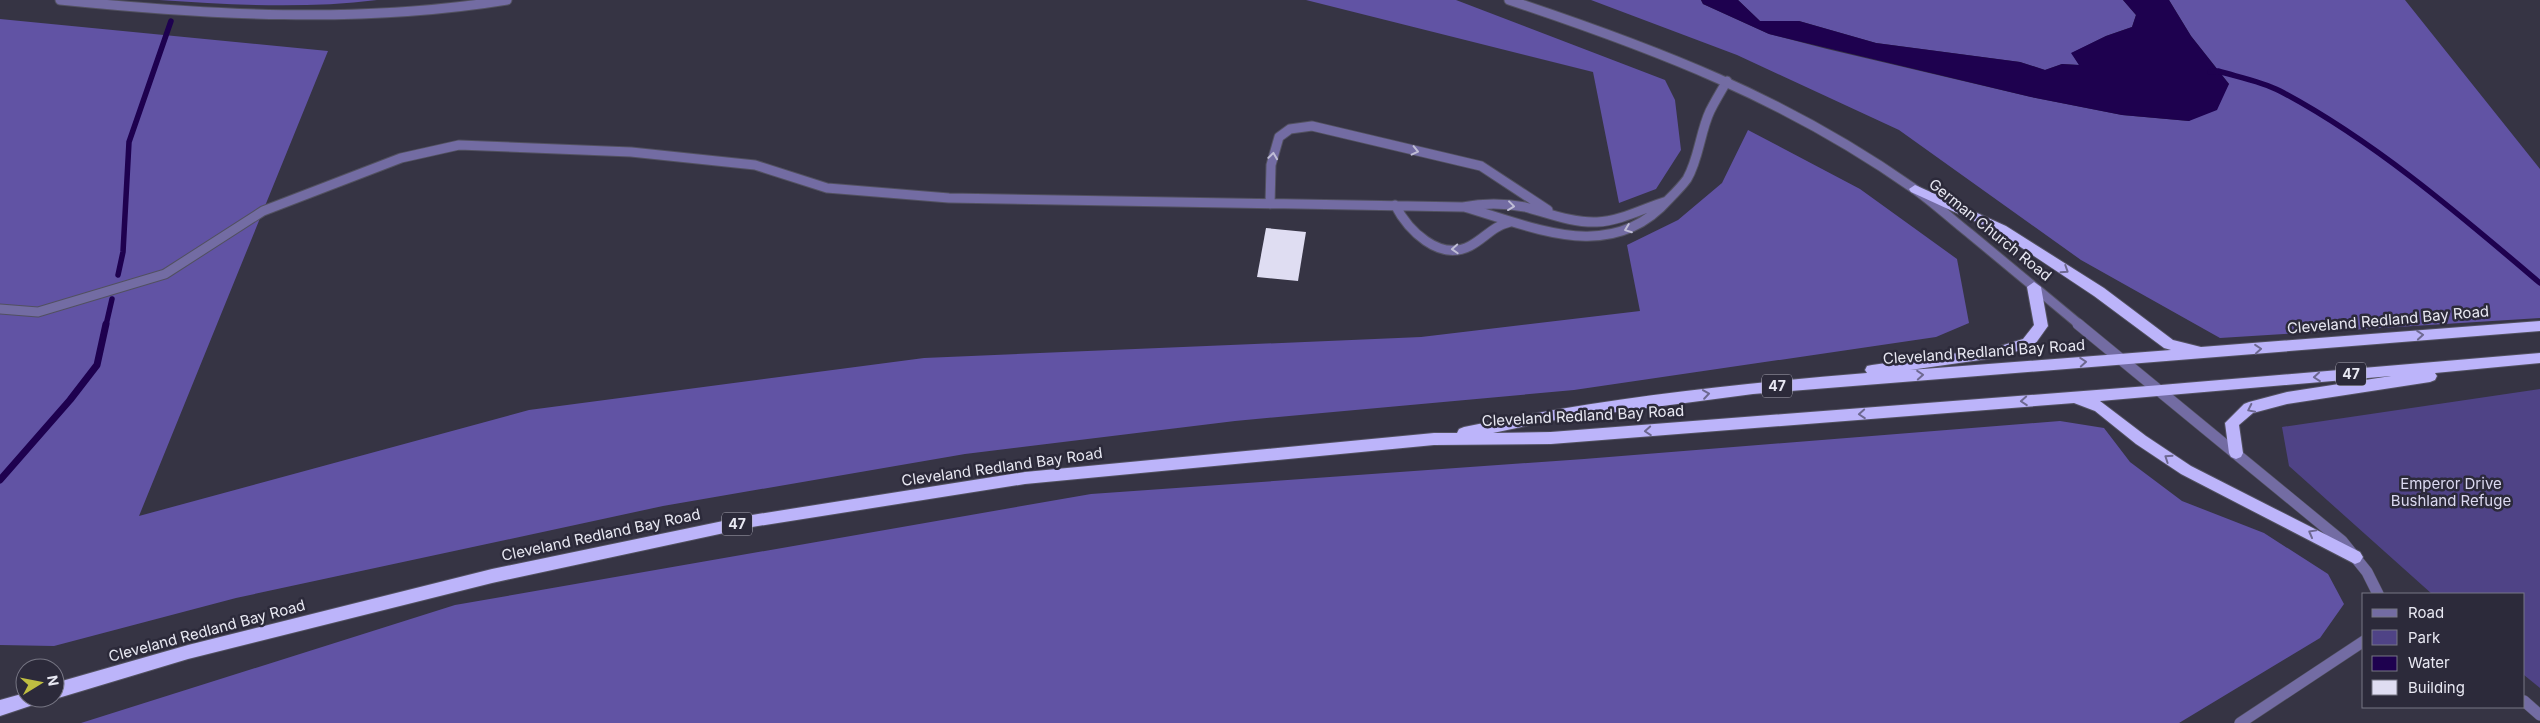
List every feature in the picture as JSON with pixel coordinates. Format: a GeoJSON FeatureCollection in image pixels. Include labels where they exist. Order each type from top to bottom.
{"type":"FeatureCollection","features":[{"type":"Feature","properties":{"kind":"highway"},"geometry":{"type":"LineString","coordinates":[[1915,189],[2002,229],[2100,292],[2169,344],[2210,352]]}},
{"type":"Feature","properties":{"kind":"highway"},"geometry":{"type":"LineString","coordinates":[[1753,388],[1994,353],[2028,343],[2040,326],[2034,287]]}},
{"type":"Feature","properties":{"kind":"highway","name":"Cleveland Redland Bay Road"},"geometry":{"type":"LineString","coordinates":[[1434,440],[1549,415],[1753,388],[2540,326]]}},
{"type":"Feature","properties":{"kind":"highway"},"geometry":{"type":"LineString","coordinates":[[2236,453],[2232,423],[2249,408],[2287,398],[2540,359]]}},
{"type":"Feature","properties":{"kind":"highway","name":"Cleveland Redland Bay Road"},"geometry":{"type":"LineString","coordinates":[[65,689],[188,652],[492,576],[752,521],[1025,478],[1434,440],[1552,438],[2161,391],[2540,359]]}},
{"type":"Feature","properties":{"kind":"highway"},"geometry":{"type":"LineString","coordinates":[[2073,398],[2100,407],[2141,440],[2186,470],[2355,557]]}},
{"type":"Feature","properties":{"kind":"highway"},"geometry":{"type":"LineString","coordinates":[[0,708],[15,703]]}},
{"type":"Feature","properties":{"kind":"street"},"geometry":{"type":"LineString","coordinates":[[60,0],[224,13],[312,14],[417,10],[507,0]]}},
{"type":"Feature","properties":{"kind":"street","name":"German Church Road"},"geometry":{"type":"LineString","coordinates":[[1509,0],[1610,34],[1727,81],[1810,123],[1878,163],[1915,189],[2342,542],[2367,572],[2378,593]]}},
{"type":"Feature","properties":{"kind":"street"},"geometry":{"type":"LineString","coordinates":[[1463,207],[1560,235],[1598,238],[1612,236],[1641,224],[1656,214],[1687,179],[1710,111],[1727,81]]}},
{"type":"Feature","properties":{"kind":"street"},"geometry":{"type":"LineString","coordinates":[[1270,204],[1272,159],[1276,140],[1284,132],[1298,127],[1312,126],[1481,166],[1557,216]]}},
{"type":"Feature","properties":{"kind":"street"},"geometry":{"type":"LineString","coordinates":[[0,309],[38,312],[165,274],[263,211],[401,158],[459,146],[650,154],[755,165],[827,188],[949,198],[1463,207],[1481,204],[1504,205],[1584,221],[1611,220],[1667,201]]}},
{"type":"Feature","properties":{"kind":"street"},"geometry":{"type":"LineString","coordinates":[[1395,205],[1400,216],[1423,238],[1442,249],[1464,248],[1496,225],[1513,222]]}},
{"type":"Feature","properties":{"kind":"street"},"geometry":{"type":"LineString","coordinates":[[2240,723],[2362,642]]}},
{"type":"Feature","properties":{"kind":"street"},"geometry":{"type":"LineString","coordinates":[[2525,701],[2540,714]]}},
{"type":"Feature","properties":{"kind":"green space","name":"Emperor Drive Bushland Refuge"},"geometry":{"type":"Polygon","coordinates":[[[2540,389],[2540,688],[2525,676],[2525,593],[2431,593],[2289,466],[2282,427],[2540,389]]]}},
{"type":"Feature","properties":{"kind":"shaded area"},"geometry":{"type":"Polygon","coordinates":[[[159,0],[377,0],[323,4],[241,5],[159,0]]]}},
{"type":"Feature","properties":{"kind":"shaded area"},"geometry":{"type":"Polygon","coordinates":[[[1306,0],[1456,0],[1665,80],[1675,100],[1681,150],[1656,189],[1619,203],[1593,72],[1306,0]]]}},
{"type":"Feature","properties":{"kind":"shaded area"},"geometry":{"type":"Polygon","coordinates":[[[1591,0],[1701,0],[1703,4],[1769,34],[1827,49],[2031,97],[2122,115],[2189,121],[2229,84],[2191,36],[2169,0],[2405,0],[2540,169],[2540,318],[2220,338],[2081,260],[1899,130],[1737,55],[1591,0]]]}},
{"type":"Feature","properties":{"kind":"shaded area"},"geometry":{"type":"Polygon","coordinates":[[[1738,0],[2123,0],[2136,15],[2132,27],[2106,36],[2072,53],[2079,65],[2062,64],[2045,70],[2020,62],[1876,43],[1799,21],[1760,21],[1738,0]]]}},
{"type":"Feature","properties":{"kind":"shaded area"},"geometry":{"type":"Polygon","coordinates":[[[0,19],[328,51],[139,516],[529,410],[924,358],[1421,337],[1640,311],[1627,245],[1678,220],[1722,183],[1748,130],[1860,189],[1957,259],[1969,323],[1936,337],[1574,390],[1235,421],[965,454],[663,506],[236,598],[54,646],[0,645],[0,19]]]}},
{"type":"Feature","properties":{"kind":"shaded area"},"geometry":{"type":"Polygon","coordinates":[[[2060,421],[2104,428],[2130,462],[2182,501],[2264,533],[2328,574],[2344,604],[2320,638],[2179,723],[81,723],[455,605],[1091,494],[1584,459],[2060,421]]]}},
{"type":"Feature","properties":{"kind":"water"},"geometry":{"type":"Polygon","coordinates":[[[1701,0],[1738,0],[1760,21],[1799,21],[1876,43],[2020,62],[2045,70],[2062,64],[2079,65],[2071,53],[2106,36],[2132,27],[2136,15],[2123,0],[2169,0],[2191,36],[2229,84],[2217,110],[2189,121],[2122,115],[2031,97],[1769,34],[1703,4],[1701,0]]]}},
{"type":"Feature","properties":{"kind":"building"},"geometry":{"type":"Polygon","coordinates":[[[1266,228],[1306,232],[1298,281],[1257,277],[1266,228]]]}},
{"type":"Feature","properties":{"kind":"waterway"},"geometry":{"type":"LineString","coordinates":[[118,275],[123,252],[129,142],[171,21]]}},
{"type":"Feature","properties":{"kind":"waterway"},"geometry":{"type":"LineString","coordinates":[[2210,72],[2218,71],[2257,82],[2280,91],[2349,132],[2447,205],[2540,283]]}},
{"type":"Feature","properties":{"kind":"waterway"},"geometry":{"type":"LineString","coordinates":[[106,325],[112,299]]}},
{"type":"Feature","properties":{"kind":"waterway"},"geometry":{"type":"LineString","coordinates":[[0,480],[70,400],[97,365],[106,324]]}}]}
